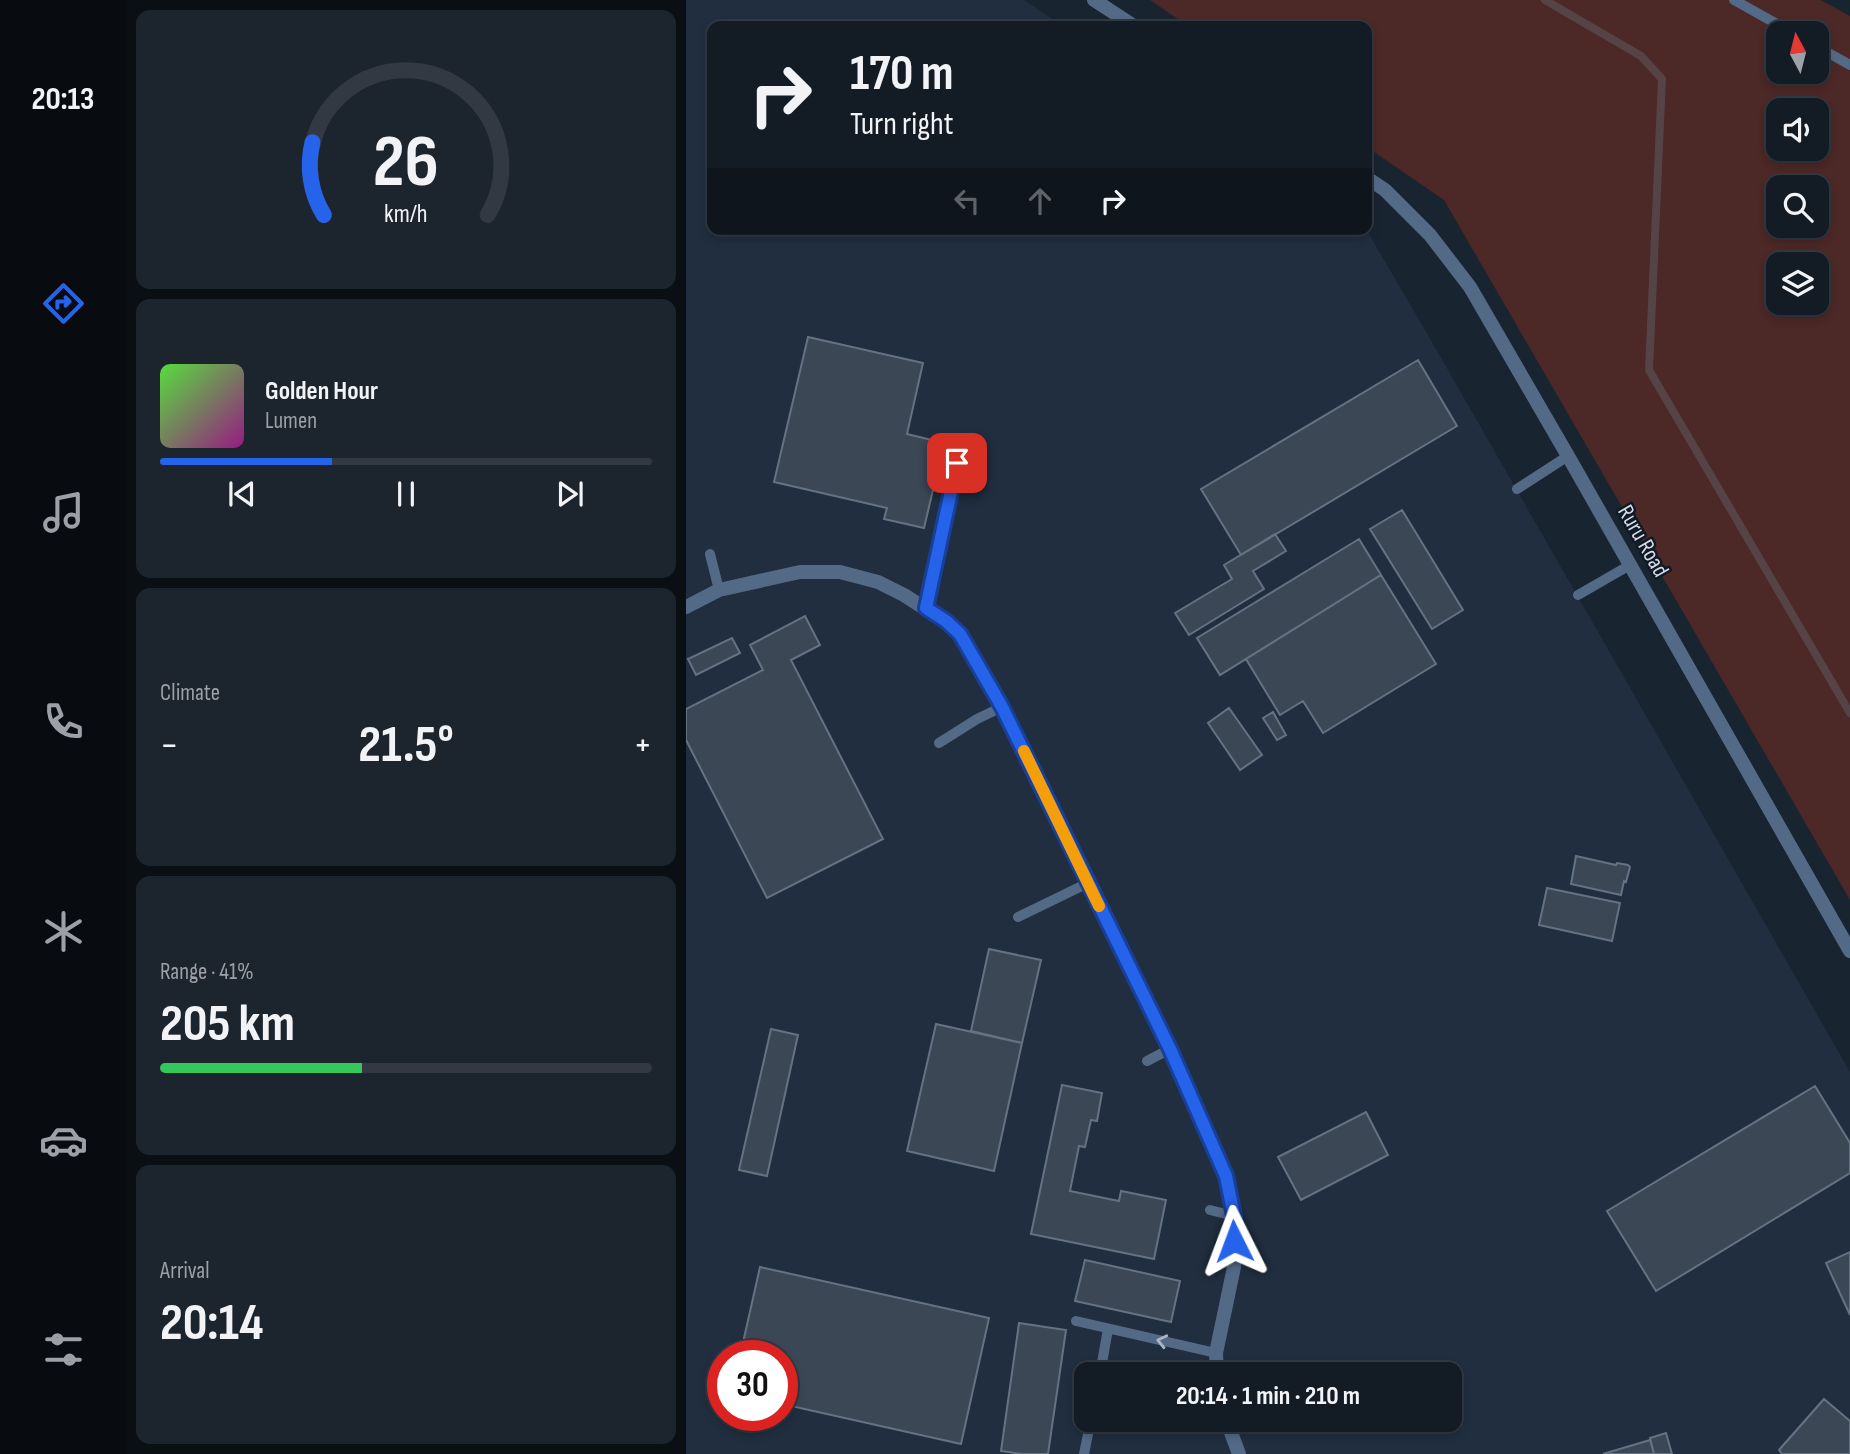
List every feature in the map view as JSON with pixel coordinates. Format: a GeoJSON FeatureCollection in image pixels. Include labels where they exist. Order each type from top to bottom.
{"type":"FeatureCollection","features":[{"type":"Feature","properties":{"kind":"street"},"geometry":{"type":"LineString","coordinates":[[1094,0],[1126,21]]}},
{"type":"Feature","properties":{"kind":"street","name":"Ruru Road"},"geometry":{"type":"LineString","coordinates":[[1372,181],[1385,190],[1430,235],[1470,287],[1850,951]]}},
{"type":"Feature","properties":{"kind":"street"},"geometry":{"type":"LineString","coordinates":[[686,607],[719,590],[800,572],[840,572],[878,582],[926,608],[960,634],[1002,707],[1170,1049],[1226,1176],[1234,1216],[1234,1267],[1216,1362]]}},
{"type":"Feature","properties":{"kind":"street"},"geometry":{"type":"LineString","coordinates":[[1231,1432],[1239,1454]]}},
{"type":"Feature","properties":{"kind":"lane"},"geometry":{"type":"LineString","coordinates":[[1734,0],[1772,21]]}},
{"type":"Feature","properties":{"kind":"lane"},"geometry":{"type":"LineString","coordinates":[[1829,53],[1850,65]]}},
{"type":"Feature","properties":{"kind":"lane"},"geometry":{"type":"LineString","coordinates":[[1517,489],[1568,456]]}},
{"type":"Feature","properties":{"kind":"lane"},"geometry":{"type":"LineString","coordinates":[[926,608],[957,463]]}},
{"type":"Feature","properties":{"kind":"lane"},"geometry":{"type":"LineString","coordinates":[[710,554],[719,590]]}},
{"type":"Feature","properties":{"kind":"lane"},"geometry":{"type":"LineString","coordinates":[[1578,595],[1630,565]]}},
{"type":"Feature","properties":{"kind":"lane"},"geometry":{"type":"LineString","coordinates":[[939,743],[1002,707]]}},
{"type":"Feature","properties":{"kind":"lane"},"geometry":{"type":"LineString","coordinates":[[1018,917],[1088,883]]}},
{"type":"Feature","properties":{"kind":"lane"},"geometry":{"type":"LineString","coordinates":[[1147,1061],[1170,1049]]}},
{"type":"Feature","properties":{"kind":"lane"},"geometry":{"type":"LineString","coordinates":[[1210,1210],[1234,1216]]}},
{"type":"Feature","properties":{"kind":"lane"},"geometry":{"type":"LineString","coordinates":[[1076,1321],[1216,1353]]}},
{"type":"Feature","properties":{"kind":"lane"},"geometry":{"type":"LineString","coordinates":[[1102,1362],[1108,1329]]}},
{"type":"Feature","properties":{"kind":"lane"},"geometry":{"type":"LineString","coordinates":[[1084,1454],[1088,1432]]}},
{"type":"Feature","properties":{"kind":"shaded area"},"geometry":{"type":"Polygon","coordinates":[[[686,0],[1024,0],[1056,21],[707,21],[707,235],[1370,235],[1850,1072],[1850,1454],[686,1454],[686,0]]]}},
{"type":"Feature","properties":{"kind":"shaded area"},"geometry":{"type":"Polygon","coordinates":[[[1150,0],[1821,0],[1850,16],[1850,900],[1444,200],[1372,150],[1372,21],[1181,21],[1150,0]]]}},
{"type":"Feature","properties":{"kind":"building"},"geometry":{"type":"Polygon","coordinates":[[[808,337],[923,363],[907,434],[944,443],[924,528],[884,519],[887,508],[774,482],[808,337]]]}},
{"type":"Feature","properties":{"kind":"building"},"geometry":{"type":"Polygon","coordinates":[[[1418,360],[1457,426],[1241,555],[1201,489],[1418,360]]]}},
{"type":"Feature","properties":{"kind":"building"},"geometry":{"type":"Polygon","coordinates":[[[1402,510],[1463,610],[1432,629],[1370,529],[1402,510]]]}},
{"type":"Feature","properties":{"kind":"building"},"geometry":{"type":"Polygon","coordinates":[[[1275,534],[1286,551],[1253,571],[1264,589],[1189,635],[1175,613],[1232,579],[1224,565],[1275,534]]]}},
{"type":"Feature","properties":{"kind":"building"},"geometry":{"type":"Polygon","coordinates":[[[1359,539],[1381,575],[1220,675],[1197,638],[1359,539]]]}},
{"type":"Feature","properties":{"kind":"building"},"geometry":{"type":"Polygon","coordinates":[[[1381,575],[1436,664],[1323,733],[1303,701],[1280,715],[1246,659],[1381,575]]]}},
{"type":"Feature","properties":{"kind":"building"},"geometry":{"type":"Polygon","coordinates":[[[805,616],[820,645],[791,660],[883,839],[767,898],[686,740],[686,709],[763,670],[750,645],[805,616]]]}},
{"type":"Feature","properties":{"kind":"building"},"geometry":{"type":"Polygon","coordinates":[[[732,638],[740,653],[696,675],[688,659],[732,638]]]}},
{"type":"Feature","properties":{"kind":"building"},"geometry":{"type":"Polygon","coordinates":[[[1229,708],[1262,755],[1240,770],[1208,723],[1229,708]]]}},
{"type":"Feature","properties":{"kind":"building"},"geometry":{"type":"Polygon","coordinates":[[[1273,712],[1286,735],[1277,740],[1263,718],[1273,712]]]}},
{"type":"Feature","properties":{"kind":"building"},"geometry":{"type":"Polygon","coordinates":[[[1576,856],[1628,865],[1630,867],[1621,895],[1571,884],[1576,856]]]}},
{"type":"Feature","properties":{"kind":"building"},"geometry":{"type":"Polygon","coordinates":[[[1547,888],[1620,903],[1612,941],[1539,925],[1547,888]]]}},
{"type":"Feature","properties":{"kind":"building"},"geometry":{"type":"Polygon","coordinates":[[[989,949],[1041,960],[1022,1043],[971,1031],[989,949]]]}},
{"type":"Feature","properties":{"kind":"building"},"geometry":{"type":"Polygon","coordinates":[[[936,1024],[1022,1043],[994,1171],[907,1151],[936,1024]]]}},
{"type":"Feature","properties":{"kind":"building"},"geometry":{"type":"Polygon","coordinates":[[[771,1029],[798,1035],[767,1176],[739,1170],[771,1029]]]}},
{"type":"Feature","properties":{"kind":"building"},"geometry":{"type":"Polygon","coordinates":[[[1062,1085],[1102,1093],[1097,1121],[1091,1120],[1085,1147],[1079,1146],[1070,1191],[1119,1201],[1121,1191],[1166,1200],[1154,1259],[1031,1234],[1062,1085]]]}},
{"type":"Feature","properties":{"kind":"building"},"geometry":{"type":"Polygon","coordinates":[[[1815,1086],[1850,1143],[1850,1173],[1656,1291],[1607,1211],[1815,1086]]]}},
{"type":"Feature","properties":{"kind":"building"},"geometry":{"type":"Polygon","coordinates":[[[1366,1112],[1388,1155],[1301,1200],[1278,1157],[1366,1112]]]}},
{"type":"Feature","properties":{"kind":"building"},"geometry":{"type":"Polygon","coordinates":[[[1850,1252],[1850,1315],[1826,1263],[1850,1252]]]}},
{"type":"Feature","properties":{"kind":"building"},"geometry":{"type":"Polygon","coordinates":[[[1085,1260],[1180,1281],[1171,1322],[1075,1301],[1085,1260]]]}},
{"type":"Feature","properties":{"kind":"building"},"geometry":{"type":"Polygon","coordinates":[[[760,1267],[989,1318],[961,1444],[798,1408],[798,1340],[744,1340],[760,1267]]]}},
{"type":"Feature","properties":{"kind":"building"},"geometry":{"type":"Polygon","coordinates":[[[1019,1323],[1066,1330],[1048,1454],[1001,1451],[1019,1323]]]}},
{"type":"Feature","properties":{"kind":"building"},"geometry":{"type":"Polygon","coordinates":[[[1824,1399],[1850,1421],[1850,1454],[1782,1454],[1779,1450],[1824,1399]]]}},
{"type":"Feature","properties":{"kind":"building"},"geometry":{"type":"Polygon","coordinates":[[[1666,1433],[1672,1454],[1654,1454],[1650,1438],[1666,1433]]]}},
{"type":"Feature","properties":{"kind":"building"},"geometry":{"type":"Polygon","coordinates":[[[1650,1440],[1654,1454],[1603,1454],[1650,1440]]]}},
{"type":"Feature","properties":{"kind":"waterway"},"geometry":{"type":"LineString","coordinates":[[1545,0],[1641,56],[1662,79],[1649,370],[1850,713]]}},
{"type":"Feature","properties":{"kind":"slow traffic"},"geometry":{"type":"LineString","coordinates":[[1024,751],[1099,906]]}},
{"type":"Feature","properties":{"kind":"route"},"geometry":{"type":"LineString","coordinates":[[957,463],[926,608],[960,634],[1002,707],[1170,1049],[1226,1176],[1234,1216],[1234,1241]]}}]}
